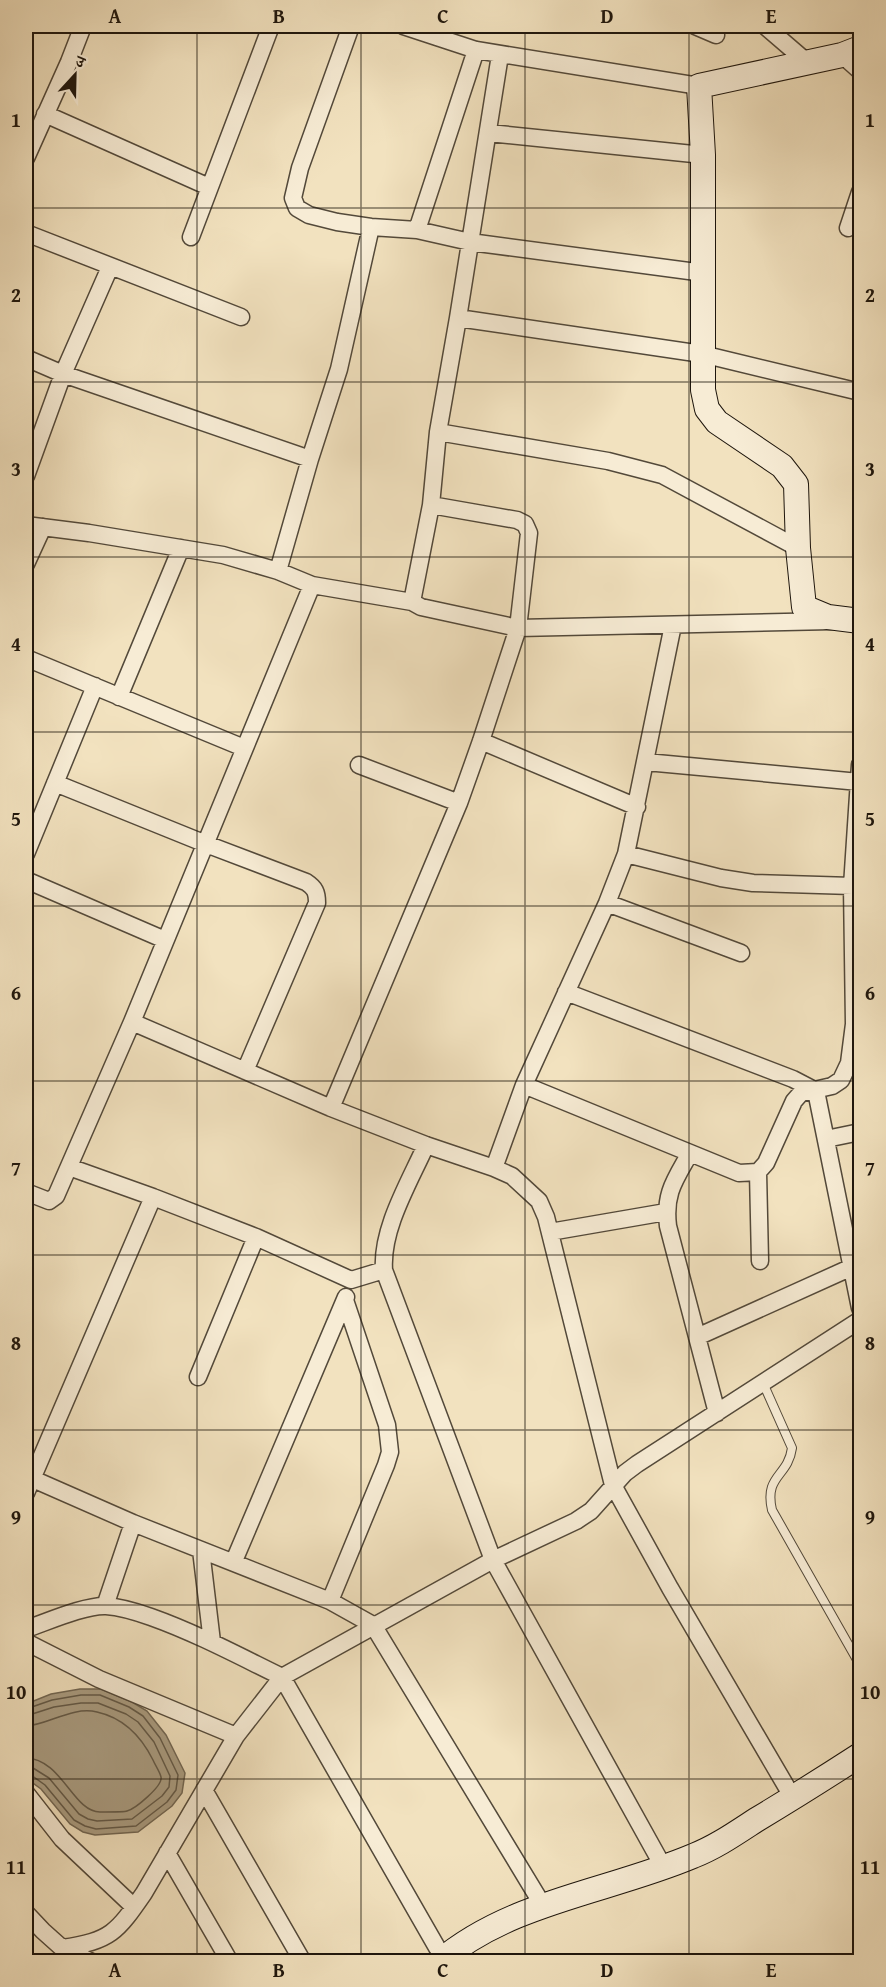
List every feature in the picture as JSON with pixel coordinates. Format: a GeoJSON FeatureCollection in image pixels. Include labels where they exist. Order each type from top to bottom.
{"type":"FeatureCollection","features":[{"type":"Feature","properties":{"kind":"street"},"geometry":{"type":"LineString","coordinates":[[26,158],[83,26]]}},
{"type":"Feature","properties":{"kind":"street"},"geometry":{"type":"LineString","coordinates":[[191,237],[271,26]]}},
{"type":"Feature","properties":{"kind":"street"},"geometry":{"type":"LineString","coordinates":[[351,26],[300,168],[293,198],[297,208],[309,215],[337,222],[417,230],[470,242],[704,273]]}},
{"type":"Feature","properties":{"kind":"street"},"geometry":{"type":"LineString","coordinates":[[403,26],[450,33],[476,50],[500,55],[699,86],[851,52],[861,71]]}},
{"type":"Feature","properties":{"kind":"street"},"geometry":{"type":"LineString","coordinates":[[695,26],[716,35]]}},
{"type":"Feature","properties":{"kind":"street"},"geometry":{"type":"LineString","coordinates":[[765,26],[808,63]]}},
{"type":"Feature","properties":{"kind":"street"},"geometry":{"type":"LineString","coordinates":[[417,230],[476,50]]}},
{"type":"Feature","properties":{"kind":"street"},"geometry":{"type":"LineString","coordinates":[[412,602],[431,505],[438,432],[489,133],[500,55]]}},
{"type":"Feature","properties":{"kind":"street"},"geometry":{"type":"LineString","coordinates":[[699,86],[703,155],[702,354],[703,390],[707,409],[717,422],[782,465],[796,484],[798,548],[804,607],[828,617],[855,621]]}},
{"type":"Feature","properties":{"kind":"street"},"geometry":{"type":"LineString","coordinates":[[45,114],[209,187]]}},
{"type":"Feature","properties":{"kind":"street"},"geometry":{"type":"LineString","coordinates":[[489,133],[703,155]]}},
{"type":"Feature","properties":{"kind":"street"},"geometry":{"type":"LineString","coordinates":[[848,228],[861,192]]}},
{"type":"Feature","properties":{"kind":"street"},"geometry":{"type":"LineString","coordinates":[[278,571],[339,369],[371,227]]}},
{"type":"Feature","properties":{"kind":"street"},"geometry":{"type":"LineString","coordinates":[[26,233],[242,316]]}},
{"type":"Feature","properties":{"kind":"street"},"geometry":{"type":"LineString","coordinates":[[26,476],[63,374],[110,267]]}},
{"type":"Feature","properties":{"kind":"street"},"geometry":{"type":"LineString","coordinates":[[458,318],[702,354],[861,392]]}},
{"type":"Feature","properties":{"kind":"street"},"geometry":{"type":"LineString","coordinates":[[26,358],[63,374],[310,459]]}},
{"type":"Feature","properties":{"kind":"street"},"geometry":{"type":"LineString","coordinates":[[438,432],[608,461],[662,475],[798,548]]}},
{"type":"Feature","properties":{"kind":"street"},"geometry":{"type":"LineString","coordinates":[[331,1108],[459,803],[518,628],[529,533],[525,524],[517,520],[431,505]]}},
{"type":"Feature","properties":{"kind":"street"},"geometry":{"type":"LineString","coordinates":[[26,525],[223,555],[278,571],[312,585],[412,602],[421,607],[518,628],[855,621]]}},
{"type":"Feature","properties":{"kind":"street"},"geometry":{"type":"LineString","coordinates":[[26,564],[43,527]]}},
{"type":"Feature","properties":{"kind":"street"},"geometry":{"type":"LineString","coordinates":[[119,697],[181,548]]}},
{"type":"Feature","properties":{"kind":"street"},"geometry":{"type":"LineString","coordinates":[[26,1192],[49,1201],[57,1196],[132,1022],[312,585]]}},
{"type":"Feature","properties":{"kind":"street"},"geometry":{"type":"LineString","coordinates":[[494,1168],[524,1085],[607,903],[626,854],[673,625]]}},
{"type":"Feature","properties":{"kind":"street"},"geometry":{"type":"LineString","coordinates":[[26,658],[244,748]]}},
{"type":"Feature","properties":{"kind":"street"},"geometry":{"type":"LineString","coordinates":[[26,854],[94,686]]}},
{"type":"Feature","properties":{"kind":"street"},"geometry":{"type":"LineString","coordinates":[[481,741],[637,807]]}},
{"type":"Feature","properties":{"kind":"street"},"geometry":{"type":"LineString","coordinates":[[646,762],[860,773],[852,886],[857,924],[857,1024],[849,1063],[842,1080],[832,1086],[801,1093],[794,1101],[766,1163],[758,1172],[760,1261]]}},
{"type":"Feature","properties":{"kind":"street"},"geometry":{"type":"LineString","coordinates":[[359,765],[459,803]]}},
{"type":"Feature","properties":{"kind":"street"},"geometry":{"type":"LineString","coordinates":[[55,783],[313,886],[317,893],[317,903],[245,1071]]}},
{"type":"Feature","properties":{"kind":"street"},"geometry":{"type":"LineString","coordinates":[[626,854],[721,878],[753,883],[852,886]]}},
{"type":"Feature","properties":{"kind":"street"},"geometry":{"type":"LineString","coordinates":[[26,880],[165,940]]}},
{"type":"Feature","properties":{"kind":"street"},"geometry":{"type":"LineString","coordinates":[[607,903],[741,953]]}},
{"type":"Feature","properties":{"kind":"street"},"geometry":{"type":"LineString","coordinates":[[566,992],[793,1078],[816,1091],[826,1139],[853,1236],[852,1267],[861,1308]]}},
{"type":"Feature","properties":{"kind":"street"},"geometry":{"type":"LineString","coordinates":[[132,1022],[331,1108],[426,1145],[494,1168],[512,1176],[539,1201],[550,1232],[613,1485],[670,1588],[793,1798]]}},
{"type":"Feature","properties":{"kind":"street"},"geometry":{"type":"LineString","coordinates":[[524,1085],[739,1173],[758,1172]]}},
{"type":"Feature","properties":{"kind":"street"},"geometry":{"type":"LineString","coordinates":[[826,1139],[861,1132]]}},
{"type":"Feature","properties":{"kind":"street"},"geometry":{"type":"LineString","coordinates":[[426,1145],[387,1232],[383,1256],[384,1270],[493,1560],[664,1868]]}},
{"type":"Feature","properties":{"kind":"street"},"geometry":{"type":"LineString","coordinates":[[690,1153],[671,1189],[666,1212],[717,1413]]}},
{"type":"Feature","properties":{"kind":"street"},"geometry":{"type":"LineString","coordinates":[[69,1167],[256,1237],[351,1280],[384,1270]]}},
{"type":"Feature","properties":{"kind":"street"},"geometry":{"type":"LineString","coordinates":[[153,1197],[28,1482],[234,1561],[330,1601],[373,1625],[542,1904]]}},
{"type":"Feature","properties":{"kind":"street"},"geometry":{"type":"LineString","coordinates":[[550,1232],[666,1212]]}},
{"type":"Feature","properties":{"kind":"street"},"geometry":{"type":"LineString","coordinates":[[198,1377],[256,1237]]}},
{"type":"Feature","properties":{"kind":"street"},"geometry":{"type":"LineString","coordinates":[[697,1337],[852,1267]]}},
{"type":"Feature","properties":{"kind":"street"},"geometry":{"type":"LineString","coordinates":[[234,1561],[345,1300],[351,1280]]}},
{"type":"Feature","properties":{"kind":"street"},"geometry":{"type":"LineString","coordinates":[[330,1601],[390,1452],[387,1425],[345,1300]]}},
{"type":"Feature","properties":{"kind":"street"},"geometry":{"type":"LineString","coordinates":[[62,1948],[96,1941],[112,1934],[134,1907],[236,1736],[282,1677],[493,1560],[584,1516],[613,1485],[644,1459],[861,1320]]}},
{"type":"Feature","properties":{"kind":"street"},"geometry":{"type":"LineString","coordinates":[[105,1606],[133,1523]]}},
{"type":"Feature","properties":{"kind":"street"},"geometry":{"type":"LineString","coordinates":[[201,1550],[212,1642]]}},
{"type":"Feature","properties":{"kind":"street"},"geometry":{"type":"LineString","coordinates":[[26,1629],[105,1606],[133,1611],[166,1622],[212,1642],[282,1677],[443,1960],[508,1919],[542,1904],[593,1891],[664,1868],[710,1848],[861,1755]]}},
{"type":"Feature","properties":{"kind":"street"},"geometry":{"type":"LineString","coordinates":[[26,1642],[99,1678],[236,1736]]}},
{"type":"Feature","properties":{"kind":"street"},"geometry":{"type":"LineString","coordinates":[[204,1790],[303,1962]]}},
{"type":"Feature","properties":{"kind":"street"},"geometry":{"type":"LineString","coordinates":[[26,1793],[62,1839],[134,1907]]}},
{"type":"Feature","properties":{"kind":"street"},"geometry":{"type":"LineString","coordinates":[[167,1853],[230,1962]]}},
{"type":"Feature","properties":{"kind":"street"},"geometry":{"type":"LineString","coordinates":[[26,1912],[62,1948],[89,1961]]}},
{"type":"Feature","properties":{"kind":"lane"},"geometry":{"type":"LineString","coordinates":[[764,1383],[792,1448],[791,1458],[770,1489],[772,1510],[861,1665]]}},
{"type":"Feature","properties":{"kind":"water"},"geometry":{"type":"Polygon","coordinates":[[[80,1689],[101,1689],[147,1711],[166,1735],[185,1773],[182,1793],[172,1806],[138,1832],[95,1835],[83,1832],[70,1824],[41,1789],[26,1778],[26,1704],[51,1694],[80,1689]]]}}]}
